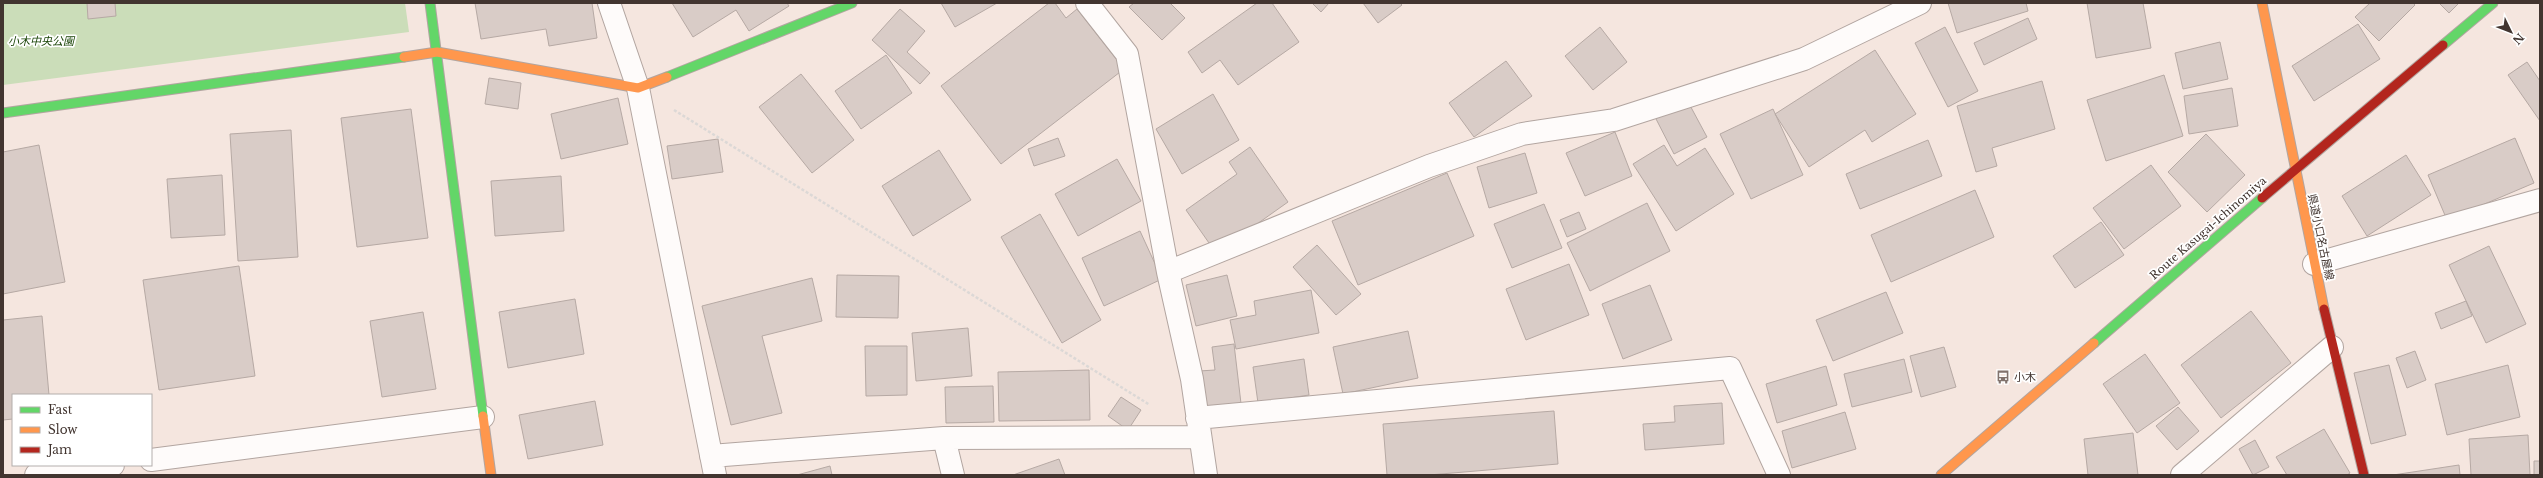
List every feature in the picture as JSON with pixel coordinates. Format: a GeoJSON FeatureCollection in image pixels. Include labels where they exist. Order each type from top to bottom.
{"type":"FeatureCollection","features":[{"type":"Feature","properties":{"kind":"street"},"geometry":{"type":"LineString","coordinates":[[430,3],[491,475]]}},
{"type":"Feature","properties":{"kind":"street"},"geometry":{"type":"LineString","coordinates":[[608,3],[638,88],[713,466],[944,438],[1199,427],[1730,368],[1778,475]]}},
{"type":"Feature","properties":{"kind":"street"},"geometry":{"type":"LineString","coordinates":[[3,113],[437,52],[638,88],[852,3]]}},
{"type":"Feature","properties":{"kind":"street"},"geometry":{"type":"LineString","coordinates":[[1087,3],[1127,54],[1168,272],[1192,379],[1206,475]]}},
{"type":"Feature","properties":{"kind":"street"},"geometry":{"type":"LineString","coordinates":[[1168,272],[1429,166],[1522,134],[1614,120],[1804,59],[1920,3]]}},
{"type":"Feature","properties":{"kind":"street","name":"県道小口名古屋線"},"geometry":{"type":"LineString","coordinates":[[2262,3],[2314,264],[2332,347],[2364,475]]}},
{"type":"Feature","properties":{"kind":"street","name":"Route Kasugai-Ichinomiya"},"geometry":{"type":"LineString","coordinates":[[1941,475],[2295,169],[2493,3]]}},
{"type":"Feature","properties":{"kind":"street"},"geometry":{"type":"LineString","coordinates":[[2314,264],[2540,200]]}},
{"type":"Feature","properties":{"kind":"street"},"geometry":{"type":"LineString","coordinates":[[2182,475],[2332,347]]}},
{"type":"Feature","properties":{"kind":"street"},"geometry":{"type":"LineString","coordinates":[[152,460],[483,417]]}},
{"type":"Feature","properties":{"kind":"street"},"geometry":{"type":"LineString","coordinates":[[944,438],[953,475]]}},
{"type":"Feature","properties":{"kind":"street"},"geometry":{"type":"LineString","coordinates":[[36,475],[105,466]]}},
{"type":"Feature","properties":{"kind":"path"},"geometry":{"type":"LineString","coordinates":[[638,88],[1151,406]]}},
{"type":"Feature","properties":{"kind":"green space","name":"小木中央公園"},"geometry":{"type":"Polygon","coordinates":[[[3,3],[405,3],[409,32],[3,85],[3,3]]]}},
{"type":"Feature","properties":{"kind":"building"},"geometry":{"type":"Polygon","coordinates":[[[87,3],[115,3],[116,16],[88,19],[87,3]]]}},
{"type":"Feature","properties":{"kind":"building"},"geometry":{"type":"Polygon","coordinates":[[[475,3],[592,3],[597,38],[549,46],[546,29],[481,39],[475,3]]]}},
{"type":"Feature","properties":{"kind":"building"},"geometry":{"type":"Polygon","coordinates":[[[672,3],[787,3],[789,6],[749,31],[736,10],[693,37],[672,3]]]}},
{"type":"Feature","properties":{"kind":"building"},"geometry":{"type":"Polygon","coordinates":[[[941,3],[997,3],[955,27],[941,3]]]}},
{"type":"Feature","properties":{"kind":"building"},"geometry":{"type":"Polygon","coordinates":[[[1049,3],[1055,3],[1066,18],[1077,9],[1124,69],[1001,164],[941,86],[1049,3]]]}},
{"type":"Feature","properties":{"kind":"building"},"geometry":{"type":"Polygon","coordinates":[[[1134,3],[1170,3],[1185,18],[1162,40],[1129,7],[1134,3]]]}},
{"type":"Feature","properties":{"kind":"building"},"geometry":{"type":"Polygon","coordinates":[[[1257,3],[1272,3],[1299,42],[1238,85],[1220,60],[1202,73],[1188,52],[1257,3]]]}},
{"type":"Feature","properties":{"kind":"building"},"geometry":{"type":"Polygon","coordinates":[[[1312,3],[1329,3],[1321,12],[1312,3]]]}},
{"type":"Feature","properties":{"kind":"building"},"geometry":{"type":"Polygon","coordinates":[[[1363,3],[1400,3],[1402,5],[1378,23],[1363,3]]]}},
{"type":"Feature","properties":{"kind":"building"},"geometry":{"type":"Polygon","coordinates":[[[1948,3],[2026,3],[2028,11],[1957,33],[1948,3]]]}},
{"type":"Feature","properties":{"kind":"building"},"geometry":{"type":"Polygon","coordinates":[[[2087,3],[2143,3],[2151,48],[2096,58],[2087,3]]]}},
{"type":"Feature","properties":{"kind":"building"},"geometry":{"type":"Polygon","coordinates":[[[2370,3],[2413,3],[2415,5],[2379,41],[2355,17],[2370,3]]]}},
{"type":"Feature","properties":{"kind":"building"},"geometry":{"type":"Polygon","coordinates":[[[2439,3],[2459,3],[2449,13],[2439,3]]]}},
{"type":"Feature","properties":{"kind":"building"},"geometry":{"type":"Polygon","coordinates":[[[900,9],[925,31],[907,52],[930,73],[920,84],[872,40],[900,9]]]}},
{"type":"Feature","properties":{"kind":"building"},"geometry":{"type":"Polygon","coordinates":[[[2028,18],[2037,39],[1984,65],[1974,43],[2028,18]]]}},
{"type":"Feature","properties":{"kind":"building"},"geometry":{"type":"Polygon","coordinates":[[[2358,24],[2380,59],[2314,101],[2292,66],[2358,24]]]}},
{"type":"Feature","properties":{"kind":"building"},"geometry":{"type":"Polygon","coordinates":[[[1600,27],[1627,62],[1593,90],[1565,56],[1600,27]]]}},
{"type":"Feature","properties":{"kind":"building"},"geometry":{"type":"Polygon","coordinates":[[[1945,27],[1978,91],[1948,107],[1915,43],[1945,27]]]}},
{"type":"Feature","properties":{"kind":"building"},"geometry":{"type":"Polygon","coordinates":[[[2220,42],[2228,79],[2183,89],[2175,53],[2220,42]]]}},
{"type":"Feature","properties":{"kind":"building"},"geometry":{"type":"Polygon","coordinates":[[[1875,50],[1916,114],[1872,142],[1865,130],[1809,167],[1775,114],[1875,50]]]}},
{"type":"Feature","properties":{"kind":"building"},"geometry":{"type":"Polygon","coordinates":[[[886,55],[912,93],[861,129],[835,91],[886,55]]]}},
{"type":"Feature","properties":{"kind":"building"},"geometry":{"type":"Polygon","coordinates":[[[1506,61],[1532,96],[1474,137],[1449,103],[1506,61]]]}},
{"type":"Feature","properties":{"kind":"building"},"geometry":{"type":"Polygon","coordinates":[[[2527,62],[2540,81],[2540,121],[2508,75],[2527,62]]]}},
{"type":"Feature","properties":{"kind":"building"},"geometry":{"type":"Polygon","coordinates":[[[801,74],[854,140],[812,173],[759,107],[801,74]]]}},
{"type":"Feature","properties":{"kind":"building"},"geometry":{"type":"Polygon","coordinates":[[[2164,75],[2183,136],[2106,161],[2087,100],[2164,75]]]}},
{"type":"Feature","properties":{"kind":"building"},"geometry":{"type":"Polygon","coordinates":[[[489,78],[521,83],[518,109],[485,104],[489,78]]]}},
{"type":"Feature","properties":{"kind":"building"},"geometry":{"type":"Polygon","coordinates":[[[2042,81],[2055,129],[1992,148],[1997,166],[1976,172],[1957,106],[2042,81]]]}},
{"type":"Feature","properties":{"kind":"building"},"geometry":{"type":"Polygon","coordinates":[[[2232,88],[2238,126],[2189,134],[2184,96],[2232,88]]]}},
{"type":"Feature","properties":{"kind":"building"},"geometry":{"type":"Polygon","coordinates":[[[1213,94],[1239,140],[1182,174],[1156,129],[1213,94]]]}},
{"type":"Feature","properties":{"kind":"building"},"geometry":{"type":"Polygon","coordinates":[[[618,98],[628,144],[561,159],[551,114],[618,98]]]}},
{"type":"Feature","properties":{"kind":"building"},"geometry":{"type":"Polygon","coordinates":[[[1686,98],[1707,137],[1674,154],[1654,115],[1686,98]]]}},
{"type":"Feature","properties":{"kind":"building"},"geometry":{"type":"Polygon","coordinates":[[[411,109],[428,238],[357,247],[341,118],[411,109]]]}},
{"type":"Feature","properties":{"kind":"building"},"geometry":{"type":"Polygon","coordinates":[[[1773,109],[1803,175],[1751,199],[1720,134],[1773,109]]]}},
{"type":"Feature","properties":{"kind":"building"},"geometry":{"type":"Polygon","coordinates":[[[291,130],[298,257],[238,261],[230,134],[291,130]]]}},
{"type":"Feature","properties":{"kind":"building"},"geometry":{"type":"Polygon","coordinates":[[[1615,132],[1632,176],[1585,196],[1566,153],[1615,132]]]}},
{"type":"Feature","properties":{"kind":"building"},"geometry":{"type":"Polygon","coordinates":[[[2206,134],[2245,175],[2207,212],[2168,172],[2206,134]]]}},
{"type":"Feature","properties":{"kind":"building"},"geometry":{"type":"Polygon","coordinates":[[[1058,138],[1065,156],[1034,166],[1028,149],[1058,138]]]}},
{"type":"Feature","properties":{"kind":"building"},"geometry":{"type":"Polygon","coordinates":[[[2515,138],[2534,183],[2447,220],[2428,175],[2515,138]]]}},
{"type":"Feature","properties":{"kind":"building"},"geometry":{"type":"Polygon","coordinates":[[[718,139],[723,172],[672,179],[667,146],[718,139]]]}},
{"type":"Feature","properties":{"kind":"building"},"geometry":{"type":"Polygon","coordinates":[[[1928,140],[1942,176],[1860,209],[1846,174],[1928,140]]]}},
{"type":"Feature","properties":{"kind":"building"},"geometry":{"type":"Polygon","coordinates":[[[39,145],[65,282],[3,294],[3,152],[39,145]]]}},
{"type":"Feature","properties":{"kind":"building"},"geometry":{"type":"Polygon","coordinates":[[[1664,145],[1677,166],[1705,148],[1734,194],[1676,231],[1633,164],[1664,145]]]}},
{"type":"Feature","properties":{"kind":"building"},"geometry":{"type":"Polygon","coordinates":[[[1250,147],[1288,202],[1216,253],[1186,210],[1237,174],[1229,162],[1250,147]]]}},
{"type":"Feature","properties":{"kind":"building"},"geometry":{"type":"Polygon","coordinates":[[[939,150],[971,200],[913,236],[882,186],[939,150]]]}},
{"type":"Feature","properties":{"kind":"building"},"geometry":{"type":"Polygon","coordinates":[[[1525,153],[1537,193],[1489,208],[1477,167],[1525,153]]]}},
{"type":"Feature","properties":{"kind":"building"},"geometry":{"type":"Polygon","coordinates":[[[2406,155],[2431,195],[2367,236],[2342,196],[2406,155]]]}},
{"type":"Feature","properties":{"kind":"building"},"geometry":{"type":"Polygon","coordinates":[[[1117,159],[1141,201],[1078,236],[1055,194],[1117,159]]]}},
{"type":"Feature","properties":{"kind":"building"},"geometry":{"type":"Polygon","coordinates":[[[2151,165],[2181,206],[2124,249],[2093,208],[2151,165]]]}},
{"type":"Feature","properties":{"kind":"building"},"geometry":{"type":"Polygon","coordinates":[[[1447,173],[1474,236],[1358,285],[1332,221],[1447,173]]]}},
{"type":"Feature","properties":{"kind":"building"},"geometry":{"type":"Polygon","coordinates":[[[222,175],[225,235],[171,238],[167,179],[222,175]]]}},
{"type":"Feature","properties":{"kind":"building"},"geometry":{"type":"Polygon","coordinates":[[[561,176],[564,231],[495,236],[491,181],[561,176]]]}},
{"type":"Feature","properties":{"kind":"building"},"geometry":{"type":"Polygon","coordinates":[[[1975,190],[1994,237],[1891,282],[1871,235],[1975,190]]]}},
{"type":"Feature","properties":{"kind":"building"},"geometry":{"type":"Polygon","coordinates":[[[1647,203],[1670,251],[1590,291],[1567,243],[1647,203]]]}},
{"type":"Feature","properties":{"kind":"building"},"geometry":{"type":"Polygon","coordinates":[[[1544,204],[1562,248],[1512,268],[1494,224],[1544,204]]]}},
{"type":"Feature","properties":{"kind":"building"},"geometry":{"type":"Polygon","coordinates":[[[1579,212],[1586,229],[1567,237],[1560,220],[1579,212]]]}},
{"type":"Feature","properties":{"kind":"building"},"geometry":{"type":"Polygon","coordinates":[[[1040,214],[1101,320],[1062,343],[1001,237],[1040,214]]]}},
{"type":"Feature","properties":{"kind":"building"},"geometry":{"type":"Polygon","coordinates":[[[2101,222],[2124,255],[2075,288],[2053,256],[2101,222]]]}},
{"type":"Feature","properties":{"kind":"building"},"geometry":{"type":"Polygon","coordinates":[[[1140,231],[1162,279],[1104,306],[1082,258],[1140,231]]]}},
{"type":"Feature","properties":{"kind":"building"},"geometry":{"type":"Polygon","coordinates":[[[1317,245],[1361,294],[1336,315],[1293,267],[1317,245]]]}},
{"type":"Feature","properties":{"kind":"building"},"geometry":{"type":"Polygon","coordinates":[[[2489,246],[2526,324],[2486,343],[2449,265],[2489,246]]]}},
{"type":"Feature","properties":{"kind":"building"},"geometry":{"type":"Polygon","coordinates":[[[1569,264],[1589,315],[1526,340],[1506,289],[1569,264]]]}},
{"type":"Feature","properties":{"kind":"building"},"geometry":{"type":"Polygon","coordinates":[[[239,266],[255,376],[159,390],[143,280],[239,266]]]}},
{"type":"Feature","properties":{"kind":"building"},"geometry":{"type":"Polygon","coordinates":[[[837,275],[899,276],[898,318],[836,317],[837,275]]]}},
{"type":"Feature","properties":{"kind":"building"},"geometry":{"type":"Polygon","coordinates":[[[1227,275],[1237,316],[1196,326],[1186,285],[1227,275]]]}},
{"type":"Feature","properties":{"kind":"building"},"geometry":{"type":"Polygon","coordinates":[[[812,278],[822,321],[762,336],[782,413],[731,425],[702,306],[812,278]]]}},
{"type":"Feature","properties":{"kind":"building"},"geometry":{"type":"Polygon","coordinates":[[[1650,285],[1672,340],[1623,359],[1602,304],[1650,285]]]}},
{"type":"Feature","properties":{"kind":"building"},"geometry":{"type":"Polygon","coordinates":[[[1311,290],[1319,333],[1236,349],[1230,320],[1256,315],[1254,301],[1311,290]]]}},
{"type":"Feature","properties":{"kind":"building"},"geometry":{"type":"Polygon","coordinates":[[[1886,292],[1903,333],[1833,361],[1816,320],[1886,292]]]}},
{"type":"Feature","properties":{"kind":"building"},"geometry":{"type":"Polygon","coordinates":[[[575,299],[584,354],[508,368],[499,312],[575,299]]]}},
{"type":"Feature","properties":{"kind":"building"},"geometry":{"type":"Polygon","coordinates":[[[2466,301],[2472,316],[2441,329],[2435,313],[2466,301]]]}},
{"type":"Feature","properties":{"kind":"building"},"geometry":{"type":"Polygon","coordinates":[[[2251,311],[2291,363],[2221,418],[2181,365],[2251,311]]]}},
{"type":"Feature","properties":{"kind":"building"},"geometry":{"type":"Polygon","coordinates":[[[423,312],[436,389],[382,397],[370,321],[423,312]]]}},
{"type":"Feature","properties":{"kind":"building"},"geometry":{"type":"Polygon","coordinates":[[[42,316],[49,394],[12,394],[12,419],[3,420],[3,320],[42,316]]]}},
{"type":"Feature","properties":{"kind":"building"},"geometry":{"type":"Polygon","coordinates":[[[968,328],[972,376],[916,381],[912,333],[968,328]]]}},
{"type":"Feature","properties":{"kind":"building"},"geometry":{"type":"Polygon","coordinates":[[[1408,331],[1418,378],[1343,394],[1333,347],[1408,331]]]}},
{"type":"Feature","properties":{"kind":"building"},"geometry":{"type":"Polygon","coordinates":[[[1234,344],[1242,412],[1204,415],[1199,371],[1215,370],[1212,347],[1234,344]]]}},
{"type":"Feature","properties":{"kind":"building"},"geometry":{"type":"Polygon","coordinates":[[[865,346],[907,346],[907,395],[866,396],[865,346]]]}},
{"type":"Feature","properties":{"kind":"building"},"geometry":{"type":"Polygon","coordinates":[[[1944,347],[1956,387],[1921,397],[1910,356],[1944,347]]]}},
{"type":"Feature","properties":{"kind":"building"},"geometry":{"type":"Polygon","coordinates":[[[2415,351],[2426,380],[2407,388],[2396,358],[2415,351]]]}},
{"type":"Feature","properties":{"kind":"building"},"geometry":{"type":"Polygon","coordinates":[[[2145,354],[2180,403],[2137,433],[2103,384],[2145,354]]]}},
{"type":"Feature","properties":{"kind":"building"},"geometry":{"type":"Polygon","coordinates":[[[1304,359],[1309,395],[1258,403],[1253,367],[1304,359]]]}},
{"type":"Feature","properties":{"kind":"building"},"geometry":{"type":"Polygon","coordinates":[[[1904,359],[1912,392],[1852,407],[1844,374],[1904,359]]]}},
{"type":"Feature","properties":{"kind":"building"},"geometry":{"type":"Polygon","coordinates":[[[2389,365],[2406,435],[2371,444],[2354,373],[2389,365]]]}},
{"type":"Feature","properties":{"kind":"building"},"geometry":{"type":"Polygon","coordinates":[[[2508,365],[2520,417],[2447,435],[2435,384],[2508,365]]]}},
{"type":"Feature","properties":{"kind":"building"},"geometry":{"type":"Polygon","coordinates":[[[1826,366],[1837,405],[1777,423],[1766,384],[1826,366]]]}},
{"type":"Feature","properties":{"kind":"building"},"geometry":{"type":"Polygon","coordinates":[[[1089,370],[1090,420],[999,421],[998,372],[1089,370]]]}},
{"type":"Feature","properties":{"kind":"building"},"geometry":{"type":"Polygon","coordinates":[[[993,386],[994,422],[946,423],[945,387],[993,386]]]}},
{"type":"Feature","properties":{"kind":"building"},"geometry":{"type":"Polygon","coordinates":[[[1121,397],[1141,410],[1128,430],[1108,416],[1121,397]]]}},
{"type":"Feature","properties":{"kind":"building"},"geometry":{"type":"Polygon","coordinates":[[[595,401],[603,445],[528,459],[519,415],[595,401]]]}},
{"type":"Feature","properties":{"kind":"building"},"geometry":{"type":"Polygon","coordinates":[[[1722,403],[1724,444],[1645,450],[1643,424],[1675,422],[1674,406],[1722,403]]]}},
{"type":"Feature","properties":{"kind":"building"},"geometry":{"type":"Polygon","coordinates":[[[2178,407],[2199,431],[2177,450],[2156,426],[2178,407]]]}},
{"type":"Feature","properties":{"kind":"building"},"geometry":{"type":"Polygon","coordinates":[[[1554,411],[1558,464],[1429,475],[1387,475],[1383,424],[1554,411]]]}},
{"type":"Feature","properties":{"kind":"building"},"geometry":{"type":"Polygon","coordinates":[[[1845,412],[1856,449],[1792,468],[1782,431],[1845,412]]]}},
{"type":"Feature","properties":{"kind":"building"},"geometry":{"type":"Polygon","coordinates":[[[2324,429],[2350,473],[2347,475],[2287,475],[2276,457],[2324,429]]]}},
{"type":"Feature","properties":{"kind":"building"},"geometry":{"type":"Polygon","coordinates":[[[2133,433],[2138,475],[2088,475],[2084,439],[2133,433]]]}},
{"type":"Feature","properties":{"kind":"building"},"geometry":{"type":"Polygon","coordinates":[[[2528,435],[2530,475],[2471,475],[2469,439],[2528,435]]]}},
{"type":"Feature","properties":{"kind":"building"},"geometry":{"type":"Polygon","coordinates":[[[2255,440],[2269,467],[2253,475],[2239,449],[2255,440]]]}},
{"type":"Feature","properties":{"kind":"building"},"geometry":{"type":"Polygon","coordinates":[[[1059,459],[1065,475],[1013,475],[1059,459]]]}},
{"type":"Feature","properties":{"kind":"building"},"geometry":{"type":"Polygon","coordinates":[[[2534,461],[2540,461],[2540,475],[2534,475],[2534,461]]]}},
{"type":"Feature","properties":{"kind":"building"},"geometry":{"type":"Polygon","coordinates":[[[2459,465],[2460,475],[2393,475],[2459,465]]]}},
{"type":"Feature","properties":{"kind":"building"},"geometry":{"type":"Polygon","coordinates":[[[830,466],[832,475],[797,475],[830,466]]]}},
{"type":"Feature","properties":{"kind":"traffic: fast"},"geometry":{"type":"LineString","coordinates":[[430,3],[483,416]]}},
{"type":"Feature","properties":{"kind":"traffic: fast"},"geometry":{"type":"LineString","coordinates":[[667,77],[852,3]]}},
{"type":"Feature","properties":{"kind":"traffic: fast"},"geometry":{"type":"LineString","coordinates":[[2443,45],[2493,3]]}},
{"type":"Feature","properties":{"kind":"traffic: fast"},"geometry":{"type":"LineString","coordinates":[[3,113],[404,57]]}},
{"type":"Feature","properties":{"kind":"traffic: fast"},"geometry":{"type":"LineString","coordinates":[[2094,343],[2262,198]]}},
{"type":"Feature","properties":{"kind":"traffic: slow"},"geometry":{"type":"LineString","coordinates":[[2262,3],[2324,309]]}},
{"type":"Feature","properties":{"kind":"traffic: slow"},"geometry":{"type":"LineString","coordinates":[[404,57],[437,52],[638,88],[667,77]]}},
{"type":"Feature","properties":{"kind":"traffic: slow"},"geometry":{"type":"LineString","coordinates":[[1941,475],[2094,343]]}},
{"type":"Feature","properties":{"kind":"traffic: slow"},"geometry":{"type":"LineString","coordinates":[[483,416],[491,475]]}},
{"type":"Feature","properties":{"kind":"traffic: jam"},"geometry":{"type":"LineString","coordinates":[[2262,198],[2443,45]]}},
{"type":"Feature","properties":{"kind":"traffic: jam"},"geometry":{"type":"LineString","coordinates":[[2324,309],[2364,475]]}},
{"type":"Feature","properties":{"kind":"place","name":"小木"},"geometry":{"type":"Point","coordinates":[2003,377]}}]}
